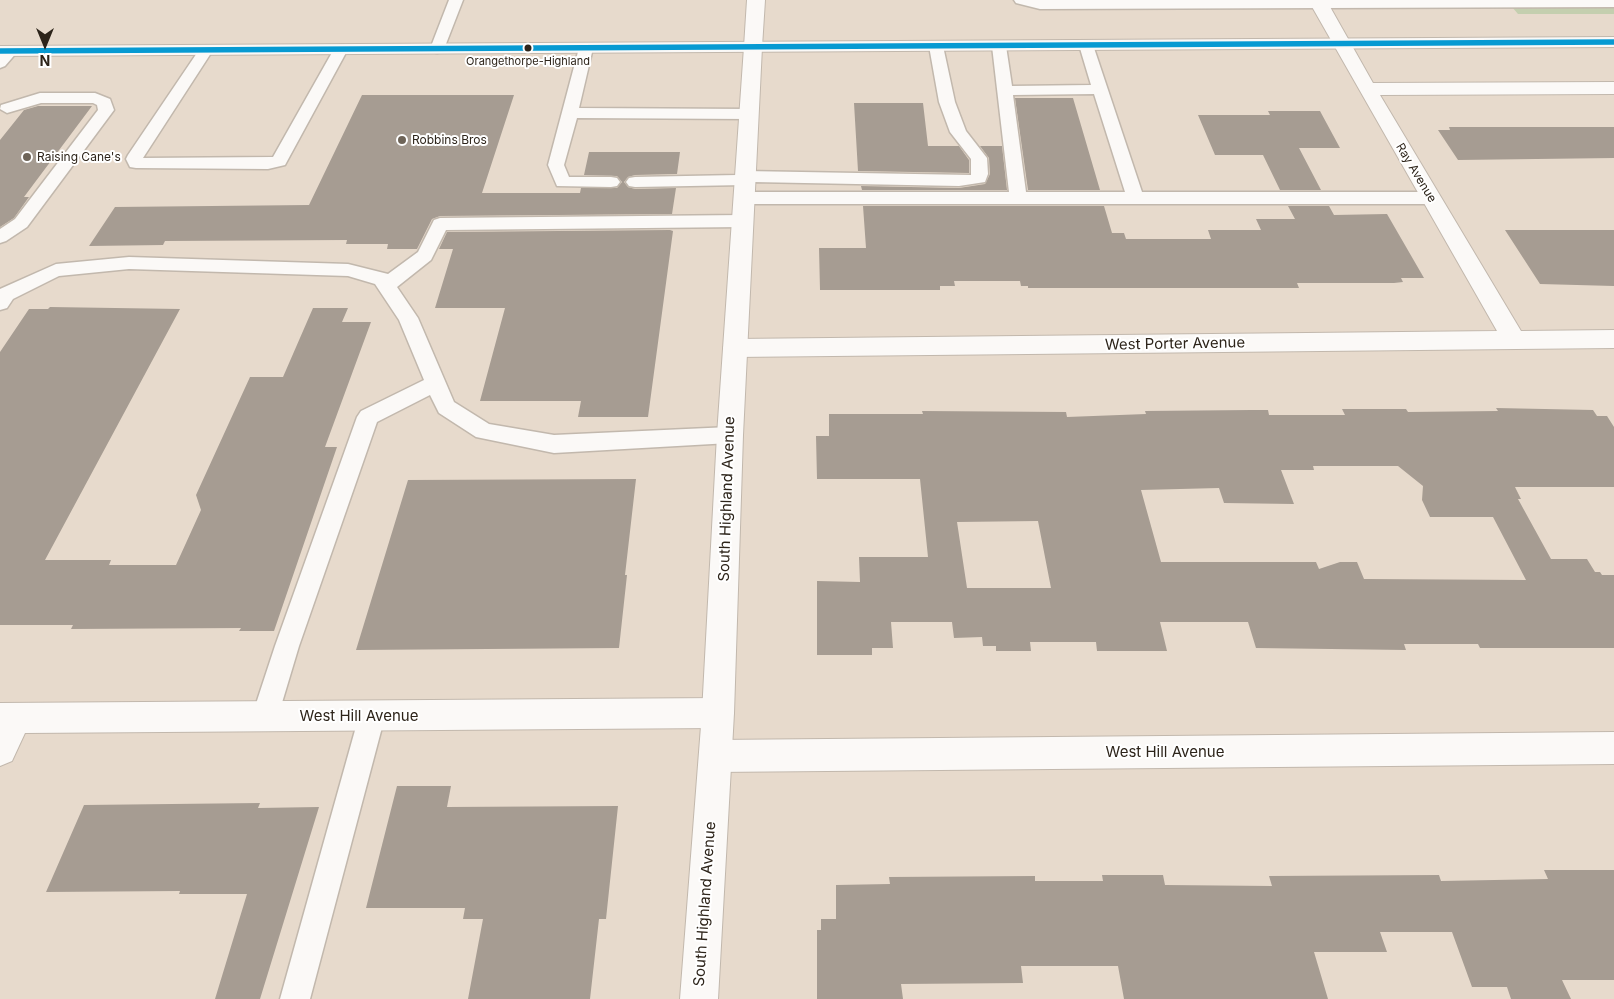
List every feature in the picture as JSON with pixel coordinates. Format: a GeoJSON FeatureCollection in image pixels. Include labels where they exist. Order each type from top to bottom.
{"type":"FeatureCollection","features":[{"type":"Feature","properties":{"kind":"street","name":"South Highland Avenue"},"geometry":{"type":"LineString","coordinates":[[699,999],[718,714],[730,435],[756,0]]}},
{"type":"Feature","properties":{"kind":"street","name":"Ray Avenue"},"geometry":{"type":"LineString","coordinates":[[1320,5],[1367,89],[1515,341]]}},
{"type":"Feature","properties":{"kind":"street"},"geometry":{"type":"LineString","coordinates":[[4,55],[206,50],[1614,42]]}},
{"type":"Feature","properties":{"kind":"street"},"geometry":{"type":"LineString","coordinates":[[1367,89],[1614,88]]}},
{"type":"Feature","properties":{"kind":"street","name":"West Porter Avenue"},"geometry":{"type":"LineString","coordinates":[[735,348],[1614,339]]}},
{"type":"Feature","properties":{"kind":"street","name":"West Hill Avenue"},"geometry":{"type":"LineString","coordinates":[[8,718],[718,714]]}},
{"type":"Feature","properties":{"kind":"street"},"geometry":{"type":"LineString","coordinates":[[0,750],[8,718]]}},
{"type":"Feature","properties":{"kind":"street","name":"West Hill Avenue"},"geometry":{"type":"LineString","coordinates":[[715,756],[1614,748]]}},
{"type":"Feature","properties":{"kind":"lane"},"geometry":{"type":"LineString","coordinates":[[437,49],[456,0]]}},
{"type":"Feature","properties":{"kind":"lane"},"geometry":{"type":"LineString","coordinates":[[1021,0],[1040,5],[1066,3],[1320,5],[1493,2],[1614,3]]}},
{"type":"Feature","properties":{"kind":"lane"},"geometry":{"type":"LineString","coordinates":[[1086,45],[1135,197]]}},
{"type":"Feature","properties":{"kind":"lane"},"geometry":{"type":"LineString","coordinates":[[386,286],[425,256],[440,224],[744,194],[973,180],[979,178],[979,158],[958,132],[947,102],[936,46]]}},
{"type":"Feature","properties":{"kind":"lane"},"geometry":{"type":"LineString","coordinates":[[999,46],[1018,197]]}},
{"type":"Feature","properties":{"kind":"lane"},"geometry":{"type":"LineString","coordinates":[[586,48],[556,165],[563,182],[611,182]]}},
{"type":"Feature","properties":{"kind":"lane"},"geometry":{"type":"LineString","coordinates":[[206,50],[136,155],[134,159],[136,163],[268,164],[280,161],[341,49]]}},
{"type":"Feature","properties":{"kind":"lane"},"geometry":{"type":"LineString","coordinates":[[1004,91],[1100,89]]}},
{"type":"Feature","properties":{"kind":"lane"},"geometry":{"type":"LineString","coordinates":[[0,237],[21,223],[106,110],[104,102],[95,98],[40,98],[7,108]]}},
{"type":"Feature","properties":{"kind":"lane"},"geometry":{"type":"LineString","coordinates":[[570,113],[749,114]]}},
{"type":"Feature","properties":{"kind":"lane"},"geometry":{"type":"LineString","coordinates":[[635,182],[744,194],[1431,198]]}},
{"type":"Feature","properties":{"kind":"lane"},"geometry":{"type":"LineString","coordinates":[[0,303],[6,294],[56,270],[129,263],[348,270],[382,279],[408,318],[446,407],[484,430],[554,444],[730,435]]}},
{"type":"Feature","properties":{"kind":"lane"},"geometry":{"type":"LineString","coordinates":[[265,716],[290,637],[368,417],[436,383]]}},
{"type":"Feature","properties":{"kind":"lane"},"geometry":{"type":"LineString","coordinates":[[295,999],[372,716]]}},
{"type":"Feature","properties":{"kind":"green space"},"geometry":{"type":"Polygon","coordinates":[[[1506,0],[1614,0],[1614,14],[1518,14],[1506,0]]]}},
{"type":"Feature","properties":{"kind":"building"},"geometry":{"type":"Polygon","coordinates":[[[362,95],[514,95],[482,193],[580,193],[581,188],[617,188],[622,182],[617,176],[584,175],[589,152],[680,152],[677,174],[635,175],[628,177],[624,182],[628,187],[635,189],[676,188],[672,214],[440,216],[432,219],[417,249],[387,249],[388,244],[346,244],[347,240],[165,241],[163,245],[89,246],[115,207],[309,205],[362,95]]]}},
{"type":"Feature","properties":{"kind":"building"},"geometry":{"type":"Polygon","coordinates":[[[1015,98],[1073,98],[1100,190],[1028,190],[1015,98]]]}},
{"type":"Feature","properties":{"kind":"building"},"geometry":{"type":"Polygon","coordinates":[[[854,103],[923,103],[928,146],[959,146],[969,160],[969,173],[858,171],[854,103]]]}},
{"type":"Feature","properties":{"kind":"building","name":"Raising Cane's"},"geometry":{"type":"Polygon","coordinates":[[[38,106],[92,106],[24,197],[29,197],[14,218],[0,227],[0,140],[24,110],[38,106]]]}},
{"type":"Feature","properties":{"kind":"building"},"geometry":{"type":"Polygon","coordinates":[[[1268,111],[1320,111],[1340,148],[1299,148],[1321,190],[1280,190],[1263,155],[1215,155],[1198,115],[1270,115],[1268,111]]]}},
{"type":"Feature","properties":{"kind":"building"},"geometry":{"type":"Polygon","coordinates":[[[1449,127],[1614,127],[1614,158],[1458,160],[1438,130],[1450,130],[1449,127]]]}},
{"type":"Feature","properties":{"kind":"building"},"geometry":{"type":"Polygon","coordinates":[[[980,146],[1002,146],[1007,190],[862,190],[861,186],[959,188],[985,184],[990,174],[989,158],[980,146]]]}},
{"type":"Feature","properties":{"kind":"building"},"geometry":{"type":"Polygon","coordinates":[[[863,206],[1104,206],[1112,233],[1124,233],[1126,239],[1211,239],[1208,230],[1261,230],[1256,219],[1295,219],[1288,206],[1329,206],[1334,215],[1387,214],[1424,278],[1401,278],[1403,282],[1394,283],[1297,283],[1299,288],[1028,288],[1028,286],[1021,286],[1020,281],[954,281],[955,286],[940,286],[940,290],[820,290],[819,248],[866,248],[863,206]]]}},
{"type":"Feature","properties":{"kind":"building"},"geometry":{"type":"Polygon","coordinates":[[[1505,230],[1614,230],[1614,286],[1540,284],[1505,230]]]}},
{"type":"Feature","properties":{"kind":"building"},"geometry":{"type":"Polygon","coordinates":[[[673,231],[648,417],[578,417],[581,401],[480,401],[505,308],[435,308],[453,249],[439,249],[447,232],[673,231]]]}},
{"type":"Feature","properties":{"kind":"building"},"geometry":{"type":"Polygon","coordinates":[[[50,307],[180,309],[45,560],[111,560],[109,565],[176,565],[201,510],[196,495],[250,377],[283,377],[313,308],[348,308],[342,322],[371,322],[325,447],[337,447],[274,631],[239,631],[241,628],[71,629],[73,625],[0,625],[0,352],[29,309],[48,309],[50,307]]]}},
{"type":"Feature","properties":{"kind":"building"},"geometry":{"type":"Polygon","coordinates":[[[1496,408],[1593,410],[1597,416],[1607,416],[1614,427],[1614,487],[1515,487],[1521,499],[1518,499],[1551,559],[1587,559],[1595,572],[1600,572],[1602,575],[1614,575],[1614,648],[1480,648],[1478,644],[1404,644],[1406,650],[1256,648],[1248,622],[1160,622],[1167,651],[1097,651],[1096,642],[1030,642],[1031,651],[996,651],[996,646],[983,646],[982,637],[954,638],[952,622],[891,622],[893,648],[872,648],[872,655],[817,655],[817,581],[860,582],[859,557],[928,557],[920,479],[817,479],[816,436],[829,436],[829,414],[923,414],[922,411],[1066,412],[1067,417],[1146,414],[1145,411],[1268,410],[1269,415],[1345,415],[1342,409],[1406,409],[1408,412],[1498,411],[1496,408]],[[1313,466],[1314,470],[1281,470],[1294,504],[1224,503],[1219,488],[1141,490],[1161,562],[1316,562],[1319,569],[1340,562],[1357,562],[1364,579],[1526,580],[1493,517],[1430,517],[1422,500],[1423,486],[1398,466],[1313,466]],[[1038,521],[957,522],[967,588],[1051,588],[1038,521]]]}},
{"type":"Feature","properties":{"kind":"building"},"geometry":{"type":"Polygon","coordinates":[[[636,479],[619,648],[356,650],[408,480],[636,479]]]}},
{"type":"Feature","properties":{"kind":"building"},"geometry":{"type":"Polygon","coordinates":[[[397,786],[451,786],[447,807],[618,806],[606,919],[599,919],[590,999],[468,999],[483,919],[463,919],[465,908],[366,908],[397,786]]]}},
{"type":"Feature","properties":{"kind":"building"},"geometry":{"type":"Polygon","coordinates":[[[260,803],[258,808],[319,807],[260,999],[215,999],[247,894],[179,894],[180,891],[46,892],[84,805],[260,803]]]}},
{"type":"Feature","properties":{"kind":"building"},"geometry":{"type":"Polygon","coordinates":[[[1544,870],[1614,870],[1614,980],[1562,980],[1571,999],[1511,999],[1507,987],[1472,987],[1452,932],[1380,932],[1387,952],[1314,952],[1328,999],[1124,999],[1118,966],[1021,966],[1023,983],[901,984],[903,999],[817,999],[817,930],[821,930],[821,919],[836,919],[836,885],[890,884],[889,877],[1035,876],[1035,881],[1103,881],[1102,875],[1163,875],[1165,885],[1272,886],[1269,876],[1439,875],[1441,881],[1548,879],[1544,870]]]}},
{"type":"Feature","properties":{"kind":"transit line"},"geometry":{"type":"LineString","coordinates":[[0,51],[1614,42]]}},
{"type":"Feature","properties":{"kind":"place","name":"Orangethorpe-Highland"},"geometry":{"type":"Point","coordinates":[528,48]}},
{"type":"Feature","properties":{"kind":"place","name":"Robbins Bros"},"geometry":{"type":"Point","coordinates":[402,140]}},
{"type":"Feature","properties":{"kind":"place","name":"Raising Cane's"},"geometry":{"type":"Point","coordinates":[27,157]}}]}
